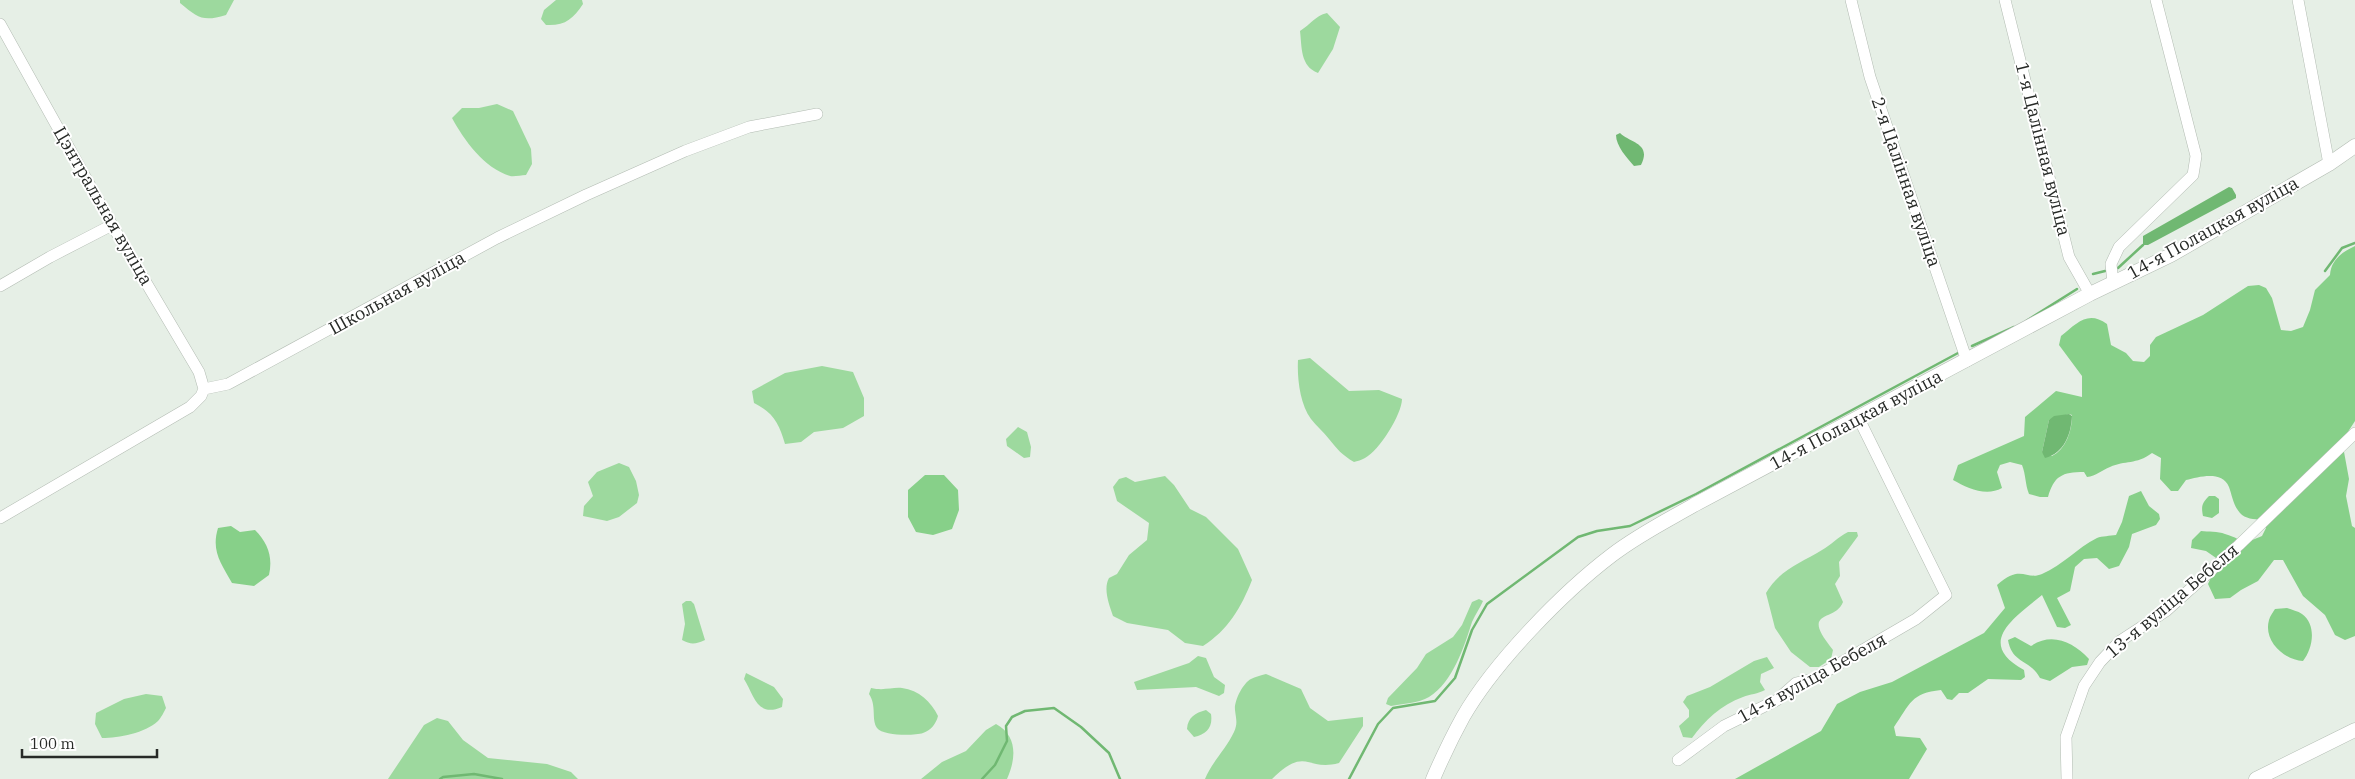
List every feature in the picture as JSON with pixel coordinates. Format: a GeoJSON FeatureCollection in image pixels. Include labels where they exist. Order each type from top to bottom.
{"type":"FeatureCollection","features":[{"type":"Feature","properties":{"kind":"main road","name":"14-я Полацкая вуліца"},"geometry":{"type":"LineString","coordinates":[[1432,779],[1463,717],[1484,686],[1545,617],[1612,555],[1648,531],[1694,505],[1859,419],[2090,294],[2171,255],[2329,164],[2355,146]]}},
{"type":"Feature","properties":{"kind":"main road"},"geometry":{"type":"LineString","coordinates":[[2256,779],[2355,730]]}},
{"type":"Feature","properties":{"kind":"street","name":"2-я Цалінная вуліца"},"geometry":{"type":"LineString","coordinates":[[1851,0],[1870,76],[1967,361]]}},
{"type":"Feature","properties":{"kind":"street","name":"1-я Цалінная вуліца"},"geometry":{"type":"LineString","coordinates":[[2005,0],[2069,257],[2090,294]]}},
{"type":"Feature","properties":{"kind":"street"},"geometry":{"type":"LineString","coordinates":[[2113,283],[2111,264],[2120,247],[2193,175],[2196,156],[2156,0]]}},
{"type":"Feature","properties":{"kind":"street"},"geometry":{"type":"LineString","coordinates":[[2298,0],[2329,164]]}},
{"type":"Feature","properties":{"kind":"street","name":"Цэнтральная вуліца"},"geometry":{"type":"LineString","coordinates":[[0,24],[112,225],[199,372],[204,389]]}},
{"type":"Feature","properties":{"kind":"street","name":"Школьная вуліца"},"geometry":{"type":"LineString","coordinates":[[204,389],[228,384],[497,238],[603,187],[749,126],[817,114]]}},
{"type":"Feature","properties":{"kind":"street"},"geometry":{"type":"LineString","coordinates":[[0,286],[50,256],[112,225]]}},
{"type":"Feature","properties":{"kind":"street"},"geometry":{"type":"LineString","coordinates":[[0,518],[190,406],[201,396],[204,389]]}},
{"type":"Feature","properties":{"kind":"street","name":"14-я вуліца Бебеля"},"geometry":{"type":"LineString","coordinates":[[1678,760],[1724,726],[1777,700],[1796,683],[1814,679],[1916,619],[1946,595],[1859,419]]}},
{"type":"Feature","properties":{"kind":"street","name":"13-я вуліца Бебеля"},"geometry":{"type":"LineString","coordinates":[[2067,779],[2066,737],[2084,686],[2100,662],[2120,641],[2173,604],[2239,545],[2355,432]]}},
{"type":"Feature","properties":{"kind":"shaded area"},"geometry":{"type":"Polygon","coordinates":[[[180,0],[234,0],[226,15],[206,18],[196,15],[180,3],[180,0]]]}},
{"type":"Feature","properties":{"kind":"shaded area"},"geometry":{"type":"Polygon","coordinates":[[[556,0],[582,0],[583,4],[576,14],[563,23],[546,25],[541,19],[544,10],[556,0]]]}},
{"type":"Feature","properties":{"kind":"shaded area"},"geometry":{"type":"Polygon","coordinates":[[[1327,13],[1340,27],[1333,49],[1318,73],[1312,70],[1305,61],[1300,31],[1316,18],[1327,13]]]}},
{"type":"Feature","properties":{"kind":"shaded area"},"geometry":{"type":"Polygon","coordinates":[[[497,104],[513,111],[531,149],[532,164],[526,175],[510,176],[492,167],[469,144],[452,118],[462,108],[479,108],[497,104]]]}},
{"type":"Feature","properties":{"kind":"shaded area"},"geometry":{"type":"Polygon","coordinates":[[[1620,133],[1642,148],[1644,158],[1641,165],[1634,166],[1622,152],[1616,139],[1616,135],[1620,133]]]}},
{"type":"Feature","properties":{"kind":"shaded area"},"geometry":{"type":"Polygon","coordinates":[[[2229,187],[2232,188],[2236,198],[2148,245],[2143,245],[2143,236],[2229,187]]]}},
{"type":"Feature","properties":{"kind":"shaded area"},"geometry":{"type":"Polygon","coordinates":[[[2355,246],[2355,421],[2342,441],[2349,479],[2346,496],[2352,526],[2355,528],[2355,636],[2345,640],[2335,635],[2325,615],[2303,596],[2283,560],[2274,560],[2258,581],[2230,598],[2215,599],[2208,584],[2219,560],[2206,551],[2191,548],[2192,540],[2201,531],[2219,532],[2242,541],[2249,541],[2262,536],[2266,528],[2262,520],[2247,518],[2240,513],[2234,503],[2229,487],[2221,478],[2210,476],[2197,477],[2186,480],[2178,491],[2171,491],[2160,479],[2161,458],[2152,453],[2136,461],[2115,465],[2087,477],[2084,472],[2065,474],[2053,484],[2048,497],[2029,494],[2022,465],[2010,462],[2000,465],[1997,472],[2002,488],[1996,491],[1983,492],[1953,480],[1958,465],[2024,436],[2025,417],[2056,391],[2082,397],[2082,376],[2059,345],[2061,336],[2083,320],[2094,318],[2107,324],[2111,345],[2126,353],[2133,361],[2144,362],[2150,356],[2150,345],[2156,337],[2203,315],[2248,286],[2259,285],[2266,288],[2272,298],[2281,330],[2291,331],[2303,327],[2315,290],[2330,275],[2332,265],[2338,257],[2355,246]],[[2069,414],[2049,420],[2042,452],[2052,456],[2061,449],[2071,427],[2072,415],[2069,414]]]}},
{"type":"Feature","properties":{"kind":"shaded area"},"geometry":{"type":"Polygon","coordinates":[[[1310,358],[1349,391],[1379,390],[1402,399],[1398,414],[1389,432],[1377,448],[1364,459],[1354,462],[1343,454],[1307,413],[1300,391],[1298,360],[1310,358]]]}},
{"type":"Feature","properties":{"kind":"shaded area"},"geometry":{"type":"Polygon","coordinates":[[[822,366],[853,372],[864,398],[864,416],[843,428],[814,432],[801,442],[785,444],[775,420],[754,403],[752,391],[785,373],[822,366]]]}},
{"type":"Feature","properties":{"kind":"shaded area"},"geometry":{"type":"Polygon","coordinates":[[[2069,414],[2072,416],[2070,430],[2062,448],[2052,456],[2045,458],[2042,452],[2049,420],[2054,416],[2069,414]]]}},
{"type":"Feature","properties":{"kind":"shaded area"},"geometry":{"type":"Polygon","coordinates":[[[1018,427],[1027,432],[1031,447],[1030,457],[1024,458],[1007,446],[1006,439],[1018,427]]]}},
{"type":"Feature","properties":{"kind":"shaded area"},"geometry":{"type":"Polygon","coordinates":[[[619,463],[629,467],[636,481],[639,495],[637,503],[619,517],[607,521],[583,516],[584,506],[593,496],[588,482],[597,472],[619,463]]]}},
{"type":"Feature","properties":{"kind":"shaded area"},"geometry":{"type":"Polygon","coordinates":[[[925,475],[944,475],[958,490],[959,510],[952,529],[933,535],[916,532],[908,517],[908,490],[925,475]]]}},
{"type":"Feature","properties":{"kind":"shaded area"},"geometry":{"type":"Polygon","coordinates":[[[1165,476],[1174,485],[1190,509],[1206,517],[1238,549],[1252,580],[1233,618],[1220,633],[1203,646],[1185,643],[1168,630],[1127,623],[1113,616],[1107,597],[1107,582],[1109,578],[1117,574],[1129,555],[1147,540],[1149,523],[1117,501],[1113,487],[1119,479],[1126,477],[1135,482],[1165,476]]]}},
{"type":"Feature","properties":{"kind":"shaded area"},"geometry":{"type":"Polygon","coordinates":[[[2141,491],[2149,506],[2159,514],[2160,519],[2156,525],[2132,534],[2129,547],[2119,566],[2109,569],[2097,558],[2084,559],[2075,567],[2070,591],[2057,598],[2071,625],[2065,628],[2057,627],[2042,595],[2020,613],[2004,631],[2001,640],[2002,650],[2010,660],[2024,670],[2025,677],[2021,680],[1988,679],[1968,693],[1959,693],[1952,700],[1947,699],[1941,690],[1923,694],[1912,701],[1894,727],[1896,736],[1920,738],[1927,749],[1909,779],[1735,779],[1821,731],[1837,704],[1860,692],[1892,682],[1984,633],[2005,608],[1997,585],[2012,575],[2036,576],[2042,574],[2057,566],[2097,538],[2116,535],[2122,522],[2129,496],[2141,491]]]}},
{"type":"Feature","properties":{"kind":"shaded area"},"geometry":{"type":"Polygon","coordinates":[[[2209,496],[2215,496],[2219,499],[2219,513],[2212,518],[2203,516],[2202,513],[2202,507],[2209,496]]]}},
{"type":"Feature","properties":{"kind":"shaded area"},"geometry":{"type":"Polygon","coordinates":[[[231,526],[240,532],[255,530],[266,545],[270,556],[269,575],[254,586],[232,583],[218,557],[216,536],[218,528],[231,526]]]}},
{"type":"Feature","properties":{"kind":"shaded area"},"geometry":{"type":"Polygon","coordinates":[[[1848,532],[1857,532],[1858,536],[1839,562],[1840,576],[1835,584],[1843,602],[1839,608],[1822,618],[1819,622],[1819,628],[1823,637],[1833,650],[1831,659],[1819,667],[1810,667],[1791,652],[1775,628],[1766,593],[1777,578],[1848,532]]]}},
{"type":"Feature","properties":{"kind":"shaded area"},"geometry":{"type":"Polygon","coordinates":[[[1479,599],[1483,601],[1472,622],[1457,663],[1445,682],[1425,699],[1391,706],[1386,704],[1388,698],[1417,668],[1426,654],[1453,637],[1462,625],[1472,602],[1479,599]]]}},
{"type":"Feature","properties":{"kind":"shaded area"},"geometry":{"type":"Polygon","coordinates":[[[686,601],[691,601],[694,604],[705,640],[688,643],[682,640],[685,624],[682,604],[686,601]]]}},
{"type":"Feature","properties":{"kind":"shaded area"},"geometry":{"type":"Polygon","coordinates":[[[2287,608],[2302,614],[2307,619],[2312,630],[2309,650],[2303,661],[2296,660],[2282,653],[2272,642],[2269,635],[2269,620],[2272,613],[2275,609],[2287,608]]]}},
{"type":"Feature","properties":{"kind":"shaded area"},"geometry":{"type":"Polygon","coordinates":[[[2015,637],[2031,646],[2047,640],[2062,641],[2083,653],[2089,659],[2087,665],[2072,667],[2050,681],[2040,678],[2031,667],[2013,653],[2008,640],[2015,637]]]}},
{"type":"Feature","properties":{"kind":"shaded area"},"geometry":{"type":"Polygon","coordinates":[[[1198,656],[1206,658],[1214,677],[1225,685],[1224,693],[1219,696],[1196,687],[1137,690],[1134,682],[1189,663],[1198,656]]]}},
{"type":"Feature","properties":{"kind":"shaded area"},"geometry":{"type":"Polygon","coordinates":[[[1767,657],[1774,668],[1761,674],[1760,682],[1765,690],[1728,704],[1708,719],[1692,738],[1683,737],[1679,726],[1689,717],[1689,710],[1683,702],[1687,696],[1710,687],[1754,661],[1767,657]]]}},
{"type":"Feature","properties":{"kind":"shaded area"},"geometry":{"type":"Polygon","coordinates":[[[746,673],[774,687],[783,699],[782,707],[767,710],[757,703],[744,679],[746,673]]]}},
{"type":"Feature","properties":{"kind":"shaded area"},"geometry":{"type":"Polygon","coordinates":[[[1266,674],[1301,689],[1310,708],[1328,721],[1363,717],[1363,726],[1339,763],[1320,765],[1300,761],[1293,763],[1272,779],[1205,779],[1234,732],[1236,723],[1235,706],[1242,688],[1251,679],[1266,674]]]}},
{"type":"Feature","properties":{"kind":"shaded area"},"geometry":{"type":"Polygon","coordinates":[[[871,688],[902,688],[914,691],[932,706],[938,716],[936,722],[928,730],[919,734],[899,735],[880,731],[874,721],[873,703],[869,694],[871,688]]]}},
{"type":"Feature","properties":{"kind":"shaded area"},"geometry":{"type":"Polygon","coordinates":[[[146,694],[162,696],[166,708],[158,721],[146,729],[132,734],[102,738],[95,724],[96,713],[124,699],[146,694]]]}},
{"type":"Feature","properties":{"kind":"shaded area"},"geometry":{"type":"Polygon","coordinates":[[[1206,710],[1211,714],[1210,726],[1206,732],[1194,737],[1187,729],[1189,721],[1195,714],[1206,710]]]}},
{"type":"Feature","properties":{"kind":"shaded area"},"geometry":{"type":"Polygon","coordinates":[[[437,718],[448,721],[463,740],[488,758],[547,764],[571,772],[578,779],[388,779],[424,725],[437,718]]]}},
{"type":"Feature","properties":{"kind":"shaded area"},"geometry":{"type":"Polygon","coordinates":[[[996,724],[1003,729],[1012,741],[1012,764],[1007,779],[921,779],[942,762],[966,751],[986,730],[996,724]]]}},
{"type":"Feature","properties":{"kind":"waterway"},"geometry":{"type":"LineString","coordinates":[[2325,271],[2342,248],[2355,243]]}},
{"type":"Feature","properties":{"kind":"waterway"},"geometry":{"type":"LineString","coordinates":[[2118,268],[2143,245]]}},
{"type":"Feature","properties":{"kind":"waterway"},"geometry":{"type":"LineString","coordinates":[[2093,274],[2105,271]]}},
{"type":"Feature","properties":{"kind":"waterway"},"geometry":{"type":"LineString","coordinates":[[2026,321],[2077,289]]}},
{"type":"Feature","properties":{"kind":"waterway"},"geometry":{"type":"LineString","coordinates":[[1972,346],[2014,327]]}},
{"type":"Feature","properties":{"kind":"waterway"},"geometry":{"type":"LineString","coordinates":[[1349,779],[1378,724],[1393,708],[1435,701],[1455,678],[1472,630],[1487,604],[1578,537],[1597,531],[1630,526],[1696,494],[1958,353]]}},
{"type":"Feature","properties":{"kind":"waterway"},"geometry":{"type":"LineString","coordinates":[[982,779],[995,765],[1007,741],[1006,726],[1012,717],[1025,711],[1054,708],[1081,727],[1109,753],[1120,779]]}},
{"type":"Feature","properties":{"kind":"waterway"},"geometry":{"type":"LineString","coordinates":[[440,779],[443,777],[474,774],[502,779]]}}]}
